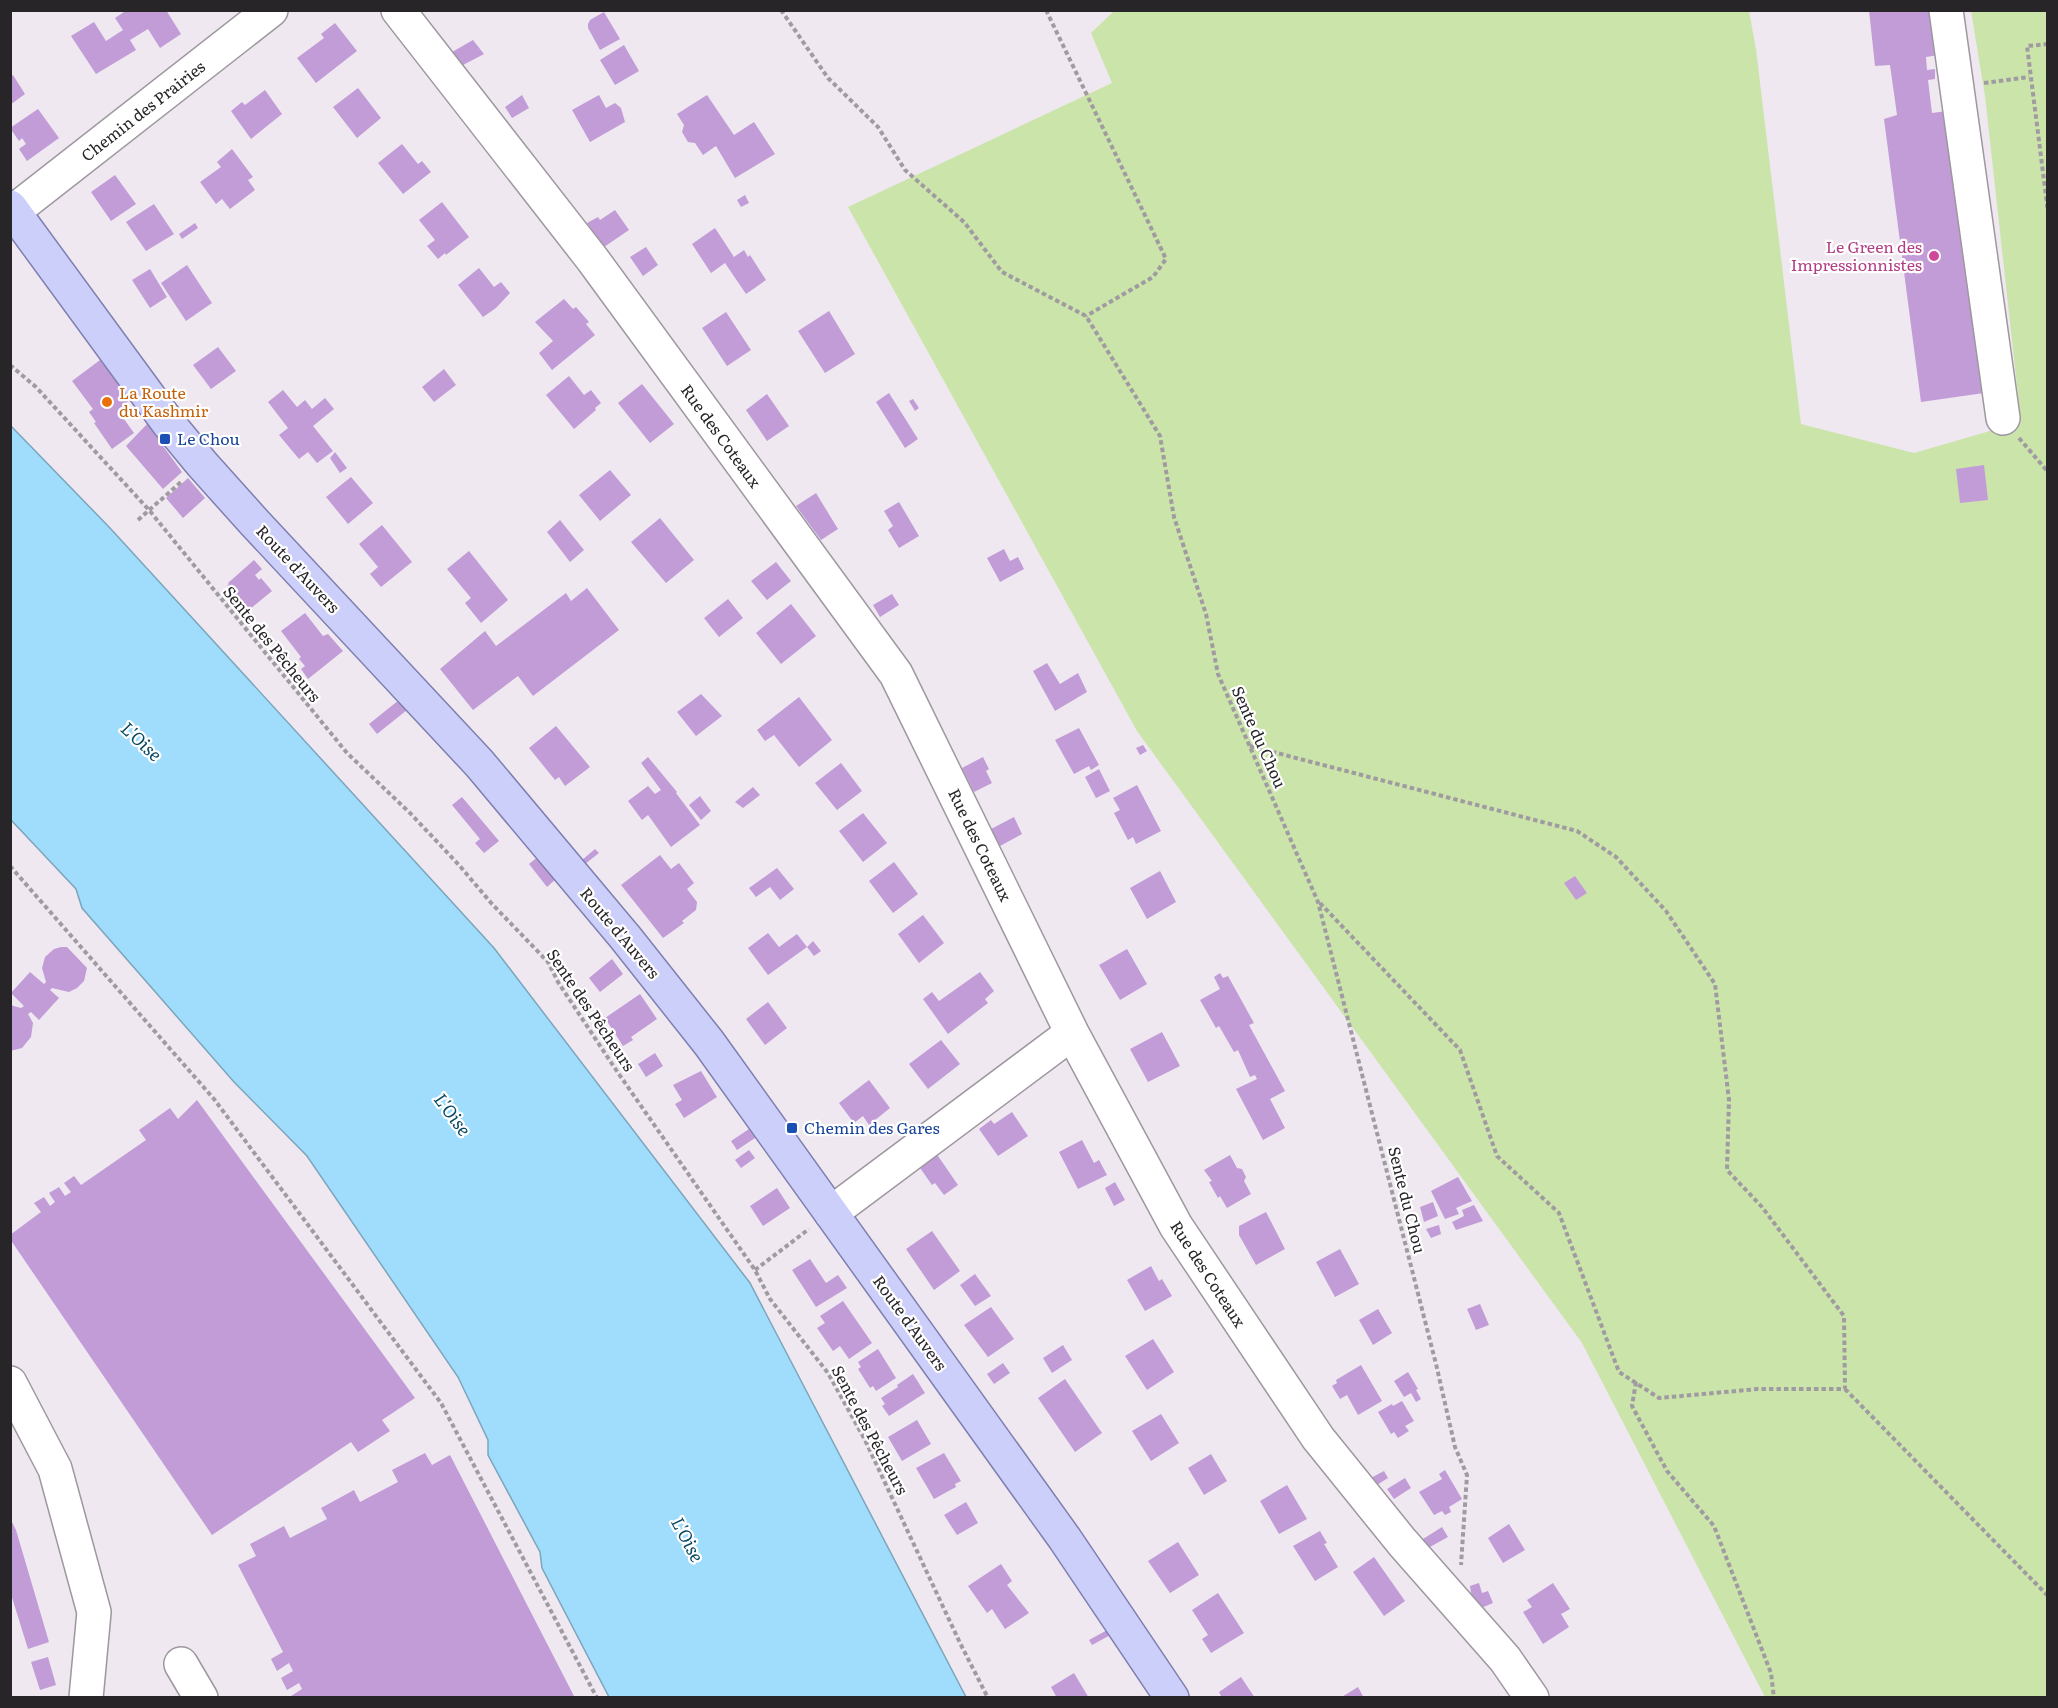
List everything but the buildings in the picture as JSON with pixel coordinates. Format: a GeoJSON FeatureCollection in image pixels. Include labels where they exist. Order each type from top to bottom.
{"type":"FeatureCollection","features":[{"type":"Feature","properties":{"kind":"main road","name":"Route d'Auvers"},"geometry":{"type":"LineString","coordinates":[[12,209],[169,424],[202,464],[479,763],[625,937],[710,1043],[1065,1539],[1172,1698]]}},
{"type":"Feature","properties":{"kind":"street","name":"Chemin des Prairies"},"geometry":{"type":"LineString","coordinates":[[12,209],[271,10]]}},
{"type":"Feature","properties":{"kind":"street","name":"Rue des Coteaux"},"geometry":{"type":"LineString","coordinates":[[398,10],[593,260],[896,674],[1072,1033],[1176,1226],[1318,1438],[1402,1542],[1505,1659],[1532,1698]]}},
{"type":"Feature","properties":{"kind":"street"},"geometry":{"type":"LineString","coordinates":[[1946,10],[2003,418]]}},
{"type":"Feature","properties":{"kind":"street"},"geometry":{"type":"LineString","coordinates":[[831,1213],[1072,1033]]}},
{"type":"Feature","properties":{"kind":"street"},"geometry":{"type":"LineString","coordinates":[[10,1383],[55,1469],[94,1612],[86,1698]]}},
{"type":"Feature","properties":{"kind":"street"},"geometry":{"type":"LineString","coordinates":[[181,1664],[201,1698]]}},
{"type":"Feature","properties":{"kind":"path"},"geometry":{"type":"LineString","coordinates":[[781,10],[828,78],[878,127],[905,170],[964,222],[1002,272],[1086,316],[1153,277],[1166,259],[1046,10]]}},
{"type":"Feature","properties":{"kind":"path"},"geometry":{"type":"LineString","coordinates":[[2048,44],[2027,46],[2029,77],[2048,212]]}},
{"type":"Feature","properties":{"kind":"path"},"geometry":{"type":"LineString","coordinates":[[1957,86],[2029,77]]}},
{"type":"Feature","properties":{"kind":"path","name":"Sente du Chou"},"geometry":{"type":"LineString","coordinates":[[1086,316],[1161,436],[1174,517],[1206,614],[1218,674],[1318,902],[1437,1364],[1455,1447],[1467,1475],[1458,1608]]}},
{"type":"Feature","properties":{"kind":"path","name":"Sente des Pêcheurs"},"geometry":{"type":"LineString","coordinates":[[10,365],[36,387],[149,510],[244,630],[347,753],[410,813],[548,962],[558,982],[608,1058],[755,1270],[770,1299],[828,1373],[865,1440],[988,1698]]}},
{"type":"Feature","properties":{"kind":"path"},"geometry":{"type":"LineString","coordinates":[[2003,418],[2048,472]]}},
{"type":"Feature","properties":{"kind":"path"},"geometry":{"type":"LineString","coordinates":[[138,520],[202,464]]}},
{"type":"Feature","properties":{"kind":"path"},"geometry":{"type":"LineString","coordinates":[[1250,746],[1577,831],[1616,857],[1659,903],[1715,984],[1729,1100],[1727,1170],[1762,1207],[1844,1316],[1845,1389],[2048,1596]]}},
{"type":"Feature","properties":{"kind":"path"},"geometry":{"type":"LineString","coordinates":[[10,866],[214,1099],[441,1403],[597,1698]]}},
{"type":"Feature","properties":{"kind":"path"},"geometry":{"type":"LineString","coordinates":[[1318,902],[1460,1050],[1497,1156],[1559,1214],[1619,1372],[1659,1398],[1758,1389],[1845,1389]]}},
{"type":"Feature","properties":{"kind":"path"},"geometry":{"type":"LineString","coordinates":[[755,1270],[831,1213]]}},
{"type":"Feature","properties":{"kind":"path"},"geometry":{"type":"LineString","coordinates":[[1636,1382],[1632,1406],[1667,1471],[1714,1526],[1771,1673],[1774,1698]]}},
{"type":"Feature","properties":{"kind":"green space"},"geometry":{"type":"Polygon","coordinates":[[[1114,11],[1749,11],[1756,49],[1801,424],[1914,453],[2021,422],[1985,96],[1971,11],[2047,11],[2047,1697],[1765,1697],[1582,1343],[1137,731],[848,207],[1112,83],[1091,33],[1114,11]]]}},
{"type":"Feature","properties":{"kind":"water","name":"L'Oise"},"geometry":{"type":"Polygon","coordinates":[[[11,426],[110,528],[494,948],[750,1283],[966,1697],[609,1697],[542,1568],[540,1552],[488,1455],[488,1440],[458,1377],[307,1156],[234,1082],[82,908],[76,889],[11,820],[11,426]]]}},
{"type":"Feature","properties":{"kind":"place","name":"Le Green des Impressionnistes"},"geometry":{"type":"Point","coordinates":[1934,256]}},
{"type":"Feature","properties":{"kind":"place","name":"La Route du Kashmir"},"geometry":{"type":"Point","coordinates":[107,402]}},
{"type":"Feature","properties":{"kind":"place","name":"Le Chou"},"geometry":{"type":"Point","coordinates":[165,439]}},
{"type":"Feature","properties":{"kind":"place","name":"Chemin des Gares"},"geometry":{"type":"Point","coordinates":[792,1128]}}]}
